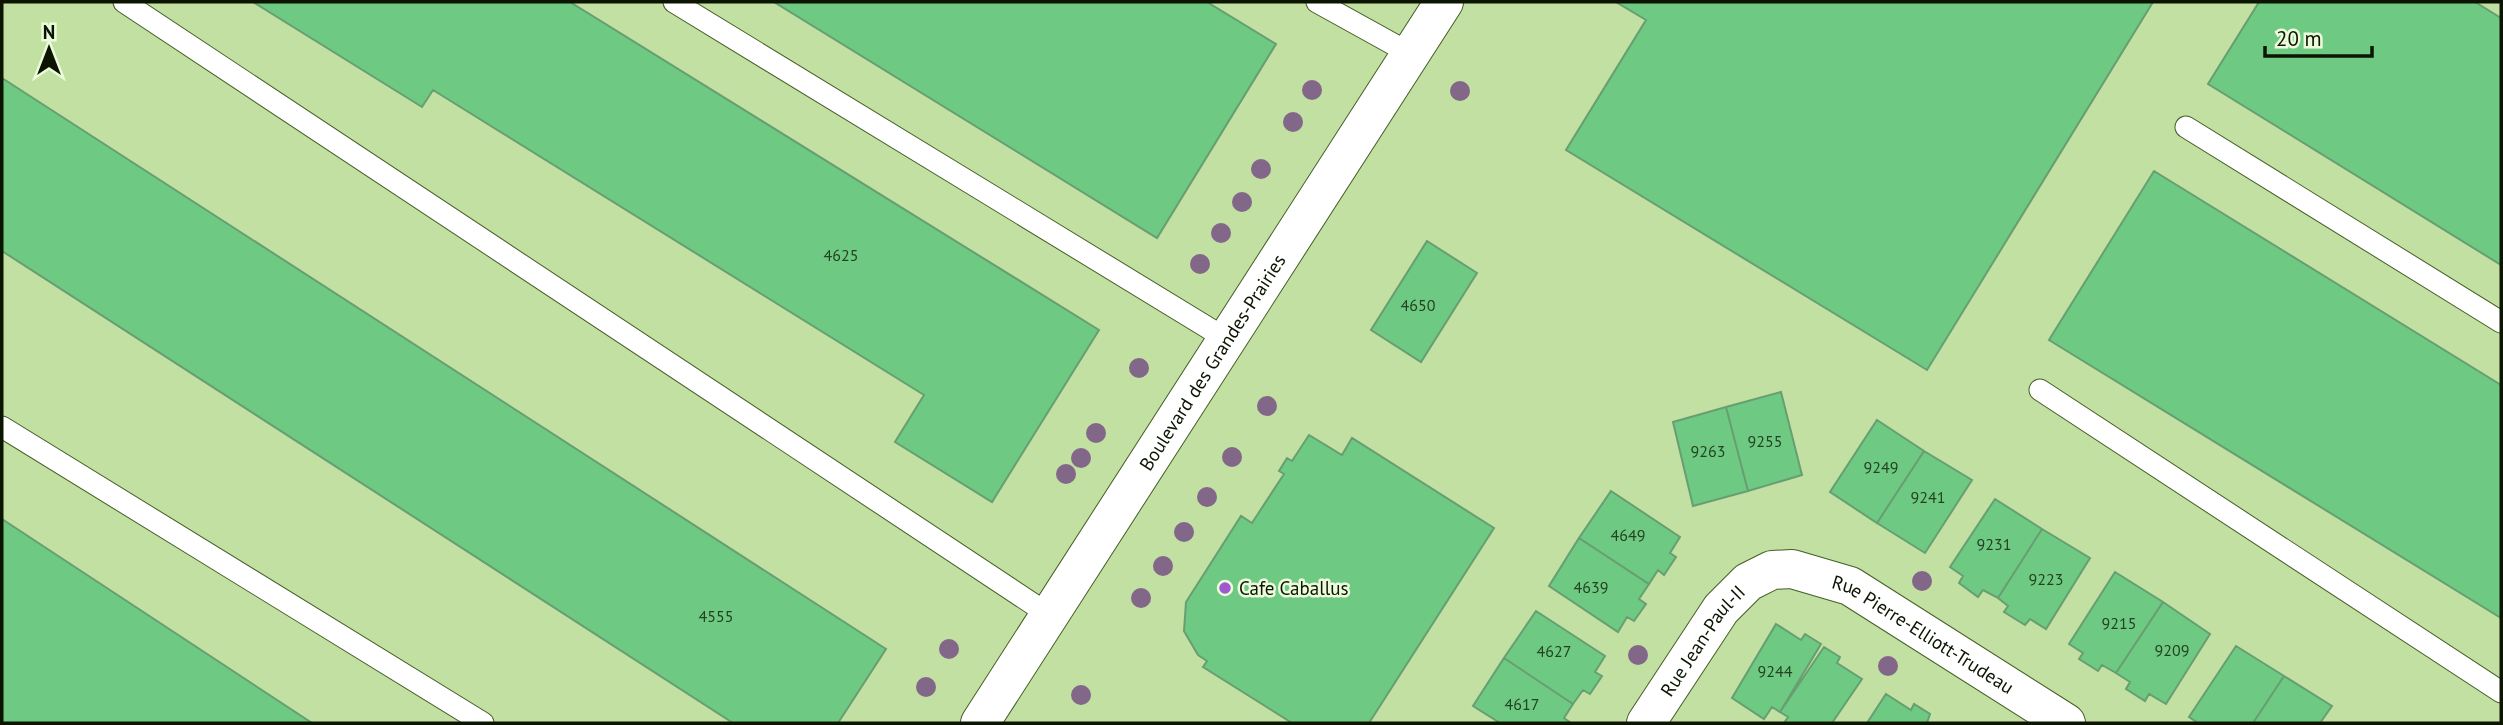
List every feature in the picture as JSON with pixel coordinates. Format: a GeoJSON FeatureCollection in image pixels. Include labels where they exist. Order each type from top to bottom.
{"type":"FeatureCollection","features":[{"type":"Feature","properties":{"kind":"main road","name":"Boulevard des Grandes-Prairies"},"geometry":{"type":"LineString","coordinates":[[980,723],[1444,2]]}},
{"type":"Feature","properties":{"kind":"main road","name":"Rue Pierre-Elliott-Trudeau"},"geometry":{"type":"LineString","coordinates":[[1772,570],[1792,569],[1850,586],[2066,723]]}},
{"type":"Feature","properties":{"kind":"main road","name":"Rue Jean-Paul-II"},"geometry":{"type":"LineString","coordinates":[[1646,723],[1721,609],[1748,582],[1772,570]]}},
{"type":"Feature","properties":{"kind":"lane"},"geometry":{"type":"LineString","coordinates":[[124,2],[1051,616]]}},
{"type":"Feature","properties":{"kind":"lane"},"geometry":{"type":"LineString","coordinates":[[674,2],[1228,340]]}},
{"type":"Feature","properties":{"kind":"lane"},"geometry":{"type":"LineString","coordinates":[[1317,2],[1411,54]]}},
{"type":"Feature","properties":{"kind":"lane"},"geometry":{"type":"LineString","coordinates":[[2186,127],[2501,322]]}},
{"type":"Feature","properties":{"kind":"lane"},"geometry":{"type":"LineString","coordinates":[[2040,390],[2501,692]]}},
{"type":"Feature","properties":{"kind":"lane"},"geometry":{"type":"LineString","coordinates":[[2,427],[483,723]]}},
{"type":"Feature","properties":{"kind":"building"},"geometry":{"type":"Polygon","coordinates":[[[253,2],[570,2],[1099,330],[992,502],[895,442],[924,395],[433,90],[422,107],[253,2]]]}},
{"type":"Feature","properties":{"kind":"building"},"geometry":{"type":"Polygon","coordinates":[[[774,2],[1207,2],[1276,44],[1157,238],[774,2]]]}},
{"type":"Feature","properties":{"kind":"building"},"geometry":{"type":"Polygon","coordinates":[[[1616,2],[2153,2],[1927,370],[1566,150],[1646,20],[1616,2]]]}},
{"type":"Feature","properties":{"kind":"building"},"geometry":{"type":"Polygon","coordinates":[[[2259,2],[2475,2],[2501,18],[2501,265],[2208,84],[2259,2]]]}},
{"type":"Feature","properties":{"kind":"building"},"geometry":{"type":"Polygon","coordinates":[[[2,78],[886,649],[838,723],[733,723],[2,251],[2,78]]]}},
{"type":"Feature","properties":{"kind":"building"},"geometry":{"type":"Polygon","coordinates":[[[2154,171],[2501,385],[2501,618],[2049,340],[2154,171]]]}},
{"type":"Feature","properties":{"kind":"building"},"geometry":{"type":"Polygon","coordinates":[[[1427,241],[1477,273],[1421,362],[1371,330],[1427,241]]]}},
{"type":"Feature","properties":{"kind":"building"},"geometry":{"type":"Polygon","coordinates":[[[1781,392],[1802,475],[1748,491],[1726,407],[1781,392]]]}},
{"type":"Feature","properties":{"kind":"building"},"geometry":{"type":"Polygon","coordinates":[[[1726,407],[1748,491],[1693,506],[1673,422],[1726,407]]]}},
{"type":"Feature","properties":{"kind":"building"},"geometry":{"type":"Polygon","coordinates":[[[1877,420],[1924,451],[1877,523],[1830,492],[1877,420]]]}},
{"type":"Feature","properties":{"kind":"building"},"geometry":{"type":"Polygon","coordinates":[[[1309,435],[1342,455],[1352,438],[1494,528],[1369,723],[1292,723],[1203,667],[1207,661],[1198,655],[1184,631],[1186,602],[1241,516],[1252,523],[1284,474],[1279,471],[1287,458],[1292,461],[1309,435]]]}},
{"type":"Feature","properties":{"kind":"building"},"geometry":{"type":"Polygon","coordinates":[[[1924,451],[1972,480],[1925,553],[1877,523],[1924,451]]]}},
{"type":"Feature","properties":{"kind":"building"},"geometry":{"type":"Polygon","coordinates":[[[1611,491],[1680,537],[1670,553],[1676,557],[1664,575],[1658,570],[1649,584],[1579,538],[1611,491]]]}},
{"type":"Feature","properties":{"kind":"building"},"geometry":{"type":"Polygon","coordinates":[[[1995,499],[2042,529],[1998,598],[1983,590],[1978,597],[1959,583],[1963,576],[1950,567],[1995,499]]]}},
{"type":"Feature","properties":{"kind":"building"},"geometry":{"type":"Polygon","coordinates":[[[2,519],[312,723],[2,723],[2,519]]]}},
{"type":"Feature","properties":{"kind":"building"},"geometry":{"type":"Polygon","coordinates":[[[2042,529],[2090,558],[2046,629],[2030,619],[2025,625],[2004,612],[2008,606],[1998,598],[2042,529]]]}},
{"type":"Feature","properties":{"kind":"building"},"geometry":{"type":"Polygon","coordinates":[[[1579,538],[1649,584],[1639,599],[1646,604],[1634,621],[1627,617],[1618,632],[1549,586],[1579,538]]]}},
{"type":"Feature","properties":{"kind":"building"},"geometry":{"type":"Polygon","coordinates":[[[2115,572],[2163,602],[2116,673],[2102,665],[2098,671],[2079,659],[2083,653],[2069,644],[2115,572]]]}},
{"type":"Feature","properties":{"kind":"building"},"geometry":{"type":"Polygon","coordinates":[[[2163,602],[2210,634],[2166,704],[2149,694],[2145,701],[2126,689],[2130,682],[2116,673],[2163,602]]]}},
{"type":"Feature","properties":{"kind":"building"},"geometry":{"type":"Polygon","coordinates":[[[1536,611],[1605,656],[1595,672],[1602,676],[1590,694],[1583,690],[1573,704],[1504,658],[1536,611]]]}},
{"type":"Feature","properties":{"kind":"building"},"geometry":{"type":"Polygon","coordinates":[[[1776,624],[1801,640],[1805,634],[1821,644],[1780,712],[1772,707],[1764,719],[1732,698],[1776,624]]]}},
{"type":"Feature","properties":{"kind":"building"},"geometry":{"type":"Polygon","coordinates":[[[2236,646],[2284,676],[2253,723],[2198,723],[2189,717],[2236,646]]]}},
{"type":"Feature","properties":{"kind":"building"},"geometry":{"type":"Polygon","coordinates":[[[1824,647],[1840,657],[1837,663],[1862,679],[1832,723],[1784,723],[1788,717],[1780,712],[1824,647]]]}},
{"type":"Feature","properties":{"kind":"building"},"geometry":{"type":"Polygon","coordinates":[[[1504,658],[1573,704],[1564,718],[1571,723],[1500,723],[1473,706],[1504,658]]]}},
{"type":"Feature","properties":{"kind":"building"},"geometry":{"type":"Polygon","coordinates":[[[2284,676],[2332,706],[2320,723],[2253,723],[2284,676]]]}},
{"type":"Feature","properties":{"kind":"building"},"geometry":{"type":"Polygon","coordinates":[[[1886,694],[1911,710],[1914,704],[1930,714],[1927,723],[1867,723],[1886,694]]]}},
{"type":"Feature","properties":{"kind":"place","name":"Cafe Caballus"},"geometry":{"type":"Point","coordinates":[1225,588]}}]}
